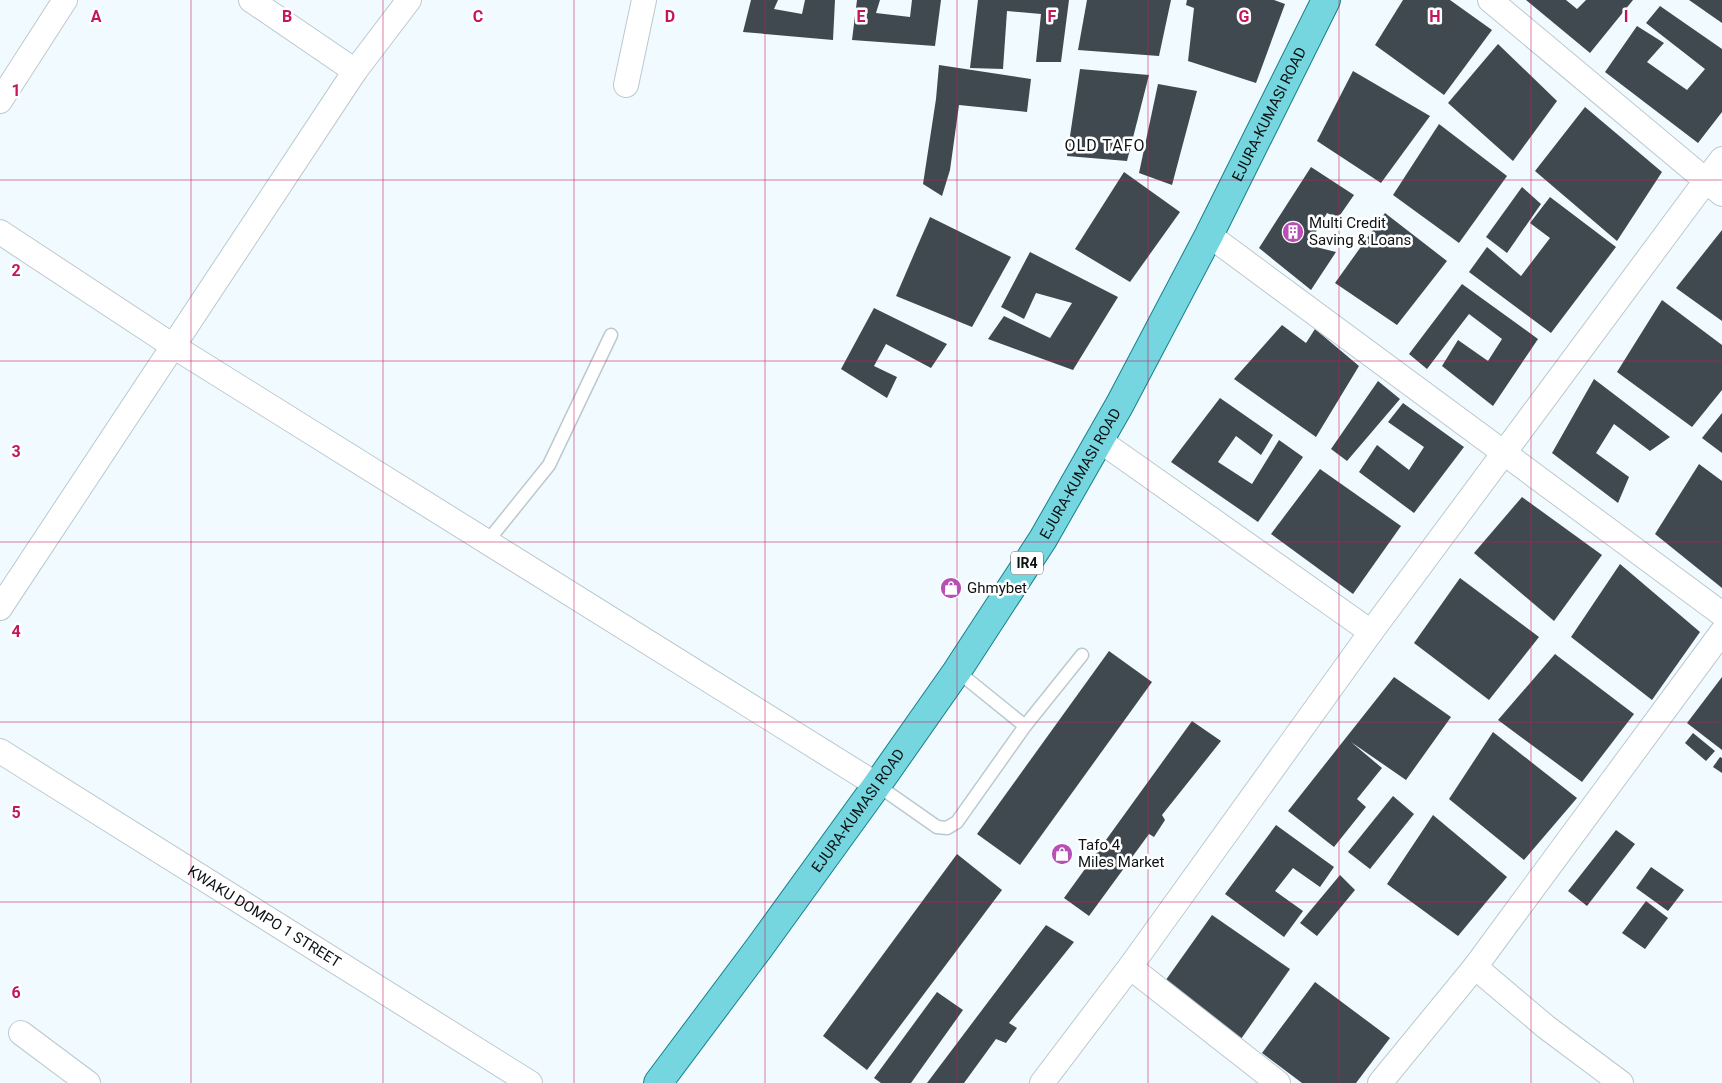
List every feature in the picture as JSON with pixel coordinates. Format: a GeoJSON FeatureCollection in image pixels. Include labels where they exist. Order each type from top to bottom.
{"type":"FeatureCollection","features":[{"type":"Feature","properties":{"kind":"main road","name":"EJURA-KUMASI ROAD"},"geometry":{"type":"LineString","coordinates":[[658,1083],[759,948],[958,671],[1043,540],[1209,235],[1326,0]]}},
{"type":"Feature","properties":{"kind":"street"},"geometry":{"type":"LineString","coordinates":[[0,101],[65,0]]}},
{"type":"Feature","properties":{"kind":"street"},"geometry":{"type":"LineString","coordinates":[[251,0],[355,70]]}},
{"type":"Feature","properties":{"kind":"street"},"geometry":{"type":"LineString","coordinates":[[0,608],[355,70],[408,0]]}},
{"type":"Feature","properties":{"kind":"street"},"geometry":{"type":"LineString","coordinates":[[626,85],[644,0]]}},
{"type":"Feature","properties":{"kind":"street"},"geometry":{"type":"LineString","coordinates":[[1490,0],[1714,188]]}},
{"type":"Feature","properties":{"kind":"street"},"geometry":{"type":"LineString","coordinates":[[1042,1083],[1130,967],[1371,632],[1504,453],[1714,188],[1722,159]]}},
{"type":"Feature","properties":{"kind":"street"},"geometry":{"type":"LineString","coordinates":[[0,232],[172,346],[877,785]]}},
{"type":"Feature","properties":{"kind":"street"},"geometry":{"type":"LineString","coordinates":[[1209,235],[1722,614]]}},
{"type":"Feature","properties":{"kind":"street"},"geometry":{"type":"LineString","coordinates":[[1099,440],[1371,632]]}},
{"type":"Feature","properties":{"kind":"street"},"geometry":{"type":"LineString","coordinates":[[1380,1083],[1475,967],[1722,632]]}},
{"type":"Feature","properties":{"kind":"street","name":"KWAKU DOMPO 1 STREET"},"geometry":{"type":"LineString","coordinates":[[0,751],[530,1083]]}},
{"type":"Feature","properties":{"kind":"street"},"geometry":{"type":"LineString","coordinates":[[1130,967],[1278,1083]]}},
{"type":"Feature","properties":{"kind":"street"},"geometry":{"type":"LineString","coordinates":[[1475,967],[1546,1027],[1621,1083]]}},
{"type":"Feature","properties":{"kind":"street"},"geometry":{"type":"LineString","coordinates":[[21,1033],[88,1083]]}},
{"type":"Feature","properties":{"kind":"lane"},"geometry":{"type":"LineString","coordinates":[[487,542],[549,465],[611,335]]}},
{"type":"Feature","properties":{"kind":"lane"},"geometry":{"type":"LineString","coordinates":[[877,785],[937,827],[947,828],[957,822],[1025,726],[1082,655]]}},
{"type":"Feature","properties":{"kind":"lane"},"geometry":{"type":"LineString","coordinates":[[958,671],[1025,726]]}},
{"type":"Feature","properties":{"kind":"building"},"geometry":{"type":"Polygon","coordinates":[[[751,0],[778,0],[774,9],[802,14],[805,0],[835,0],[833,40],[743,32],[751,0]]]}},
{"type":"Feature","properties":{"kind":"building"},"geometry":{"type":"Polygon","coordinates":[[[857,0],[880,0],[876,13],[910,17],[912,0],[941,0],[935,46],[852,40],[857,0]]]}},
{"type":"Feature","properties":{"kind":"building"},"geometry":{"type":"Polygon","coordinates":[[[978,0],[1069,0],[1061,62],[1036,62],[1041,14],[1007,11],[1003,69],[970,68],[978,0]]]}},
{"type":"Feature","properties":{"kind":"building"},"geometry":{"type":"Polygon","coordinates":[[[1087,0],[1171,0],[1159,56],[1078,50],[1087,0]]]}},
{"type":"Feature","properties":{"kind":"building"},"geometry":{"type":"Polygon","coordinates":[[[1187,0],[1274,0],[1285,4],[1256,83],[1188,61],[1194,8],[1186,5],[1187,0]]]}},
{"type":"Feature","properties":{"kind":"building"},"geometry":{"type":"Polygon","coordinates":[[[1403,0],[1450,0],[1492,30],[1444,95],[1375,45],[1403,0]]]}},
{"type":"Feature","properties":{"kind":"building"},"geometry":{"type":"Polygon","coordinates":[[[1526,0],[1566,0],[1577,9],[1586,0],[1633,0],[1590,53],[1526,0]]]}},
{"type":"Feature","properties":{"kind":"building"},"geometry":{"type":"Polygon","coordinates":[[[1689,0],[1722,0],[1722,23],[1689,0]]]}},
{"type":"Feature","properties":{"kind":"building"},"geometry":{"type":"Polygon","coordinates":[[[1660,6],[1722,49],[1722,112],[1698,143],[1605,72],[1637,26],[1664,43],[1647,62],[1687,90],[1705,69],[1646,23],[1660,6]]]}},
{"type":"Feature","properties":{"kind":"building"},"geometry":{"type":"Polygon","coordinates":[[[1498,44],[1557,101],[1513,161],[1448,103],[1498,44]]]}},
{"type":"Feature","properties":{"kind":"building"},"geometry":{"type":"Polygon","coordinates":[[[939,65],[1031,79],[1027,112],[959,105],[950,170],[942,196],[923,184],[936,99],[939,65]]]}},
{"type":"Feature","properties":{"kind":"building"},"geometry":{"type":"Polygon","coordinates":[[[1080,69],[1149,75],[1127,161],[1067,156],[1080,69]]]}},
{"type":"Feature","properties":{"kind":"building"},"geometry":{"type":"Polygon","coordinates":[[[1353,71],[1430,116],[1381,183],[1317,141],[1353,71]]]}},
{"type":"Feature","properties":{"kind":"building"},"geometry":{"type":"Polygon","coordinates":[[[1158,84],[1197,91],[1172,185],[1139,173],[1158,84]]]}},
{"type":"Feature","properties":{"kind":"building"},"geometry":{"type":"Polygon","coordinates":[[[1585,107],[1662,172],[1617,241],[1535,171],[1585,107]]]}},
{"type":"Feature","properties":{"kind":"building"},"geometry":{"type":"Polygon","coordinates":[[[1439,124],[1507,176],[1459,243],[1393,195],[1439,124]]]}},
{"type":"Feature","properties":{"kind":"building","name":"Multi Credit Saving & Loans"},"geometry":{"type":"Polygon","coordinates":[[[1311,167],[1354,195],[1338,218],[1327,213],[1308,245],[1336,252],[1311,290],[1259,248],[1311,167]]]}},
{"type":"Feature","properties":{"kind":"building"},"geometry":{"type":"Polygon","coordinates":[[[1124,172],[1180,212],[1130,282],[1075,249],[1124,172]]]}},
{"type":"Feature","properties":{"kind":"building"},"geometry":{"type":"Polygon","coordinates":[[[1522,187],[1541,204],[1507,253],[1486,237],[1522,187]]]}},
{"type":"Feature","properties":{"kind":"building"},"geometry":{"type":"Polygon","coordinates":[[[1550,197],[1616,247],[1551,333],[1469,272],[1487,247],[1521,276],[1550,238],[1530,223],[1550,197]]]}},
{"type":"Feature","properties":{"kind":"building"},"geometry":{"type":"Polygon","coordinates":[[[1385,213],[1447,261],[1397,325],[1335,283],[1385,213]]]}},
{"type":"Feature","properties":{"kind":"building"},"geometry":{"type":"Polygon","coordinates":[[[930,217],[1011,257],[972,327],[896,296],[930,217]]]}},
{"type":"Feature","properties":{"kind":"building"},"geometry":{"type":"Polygon","coordinates":[[[1722,230],[1722,321],[1676,288],[1722,230]]]}},
{"type":"Feature","properties":{"kind":"building"},"geometry":{"type":"Polygon","coordinates":[[[1030,252],[1118,297],[1073,370],[988,339],[1004,316],[1050,338],[1072,303],[1036,293],[1024,319],[1001,307],[1030,252]]]}},
{"type":"Feature","properties":{"kind":"building"},"geometry":{"type":"Polygon","coordinates":[[[1462,284],[1538,339],[1493,406],[1442,366],[1458,340],[1488,361],[1502,339],[1469,314],[1427,369],[1409,354],[1462,284]]]}},
{"type":"Feature","properties":{"kind":"building"},"geometry":{"type":"Polygon","coordinates":[[[1662,300],[1722,345],[1722,390],[1692,427],[1617,372],[1662,300]]]}},
{"type":"Feature","properties":{"kind":"building"},"geometry":{"type":"Polygon","coordinates":[[[874,308],[947,344],[931,368],[886,344],[874,366],[897,377],[887,398],[841,369],[874,308]]]}},
{"type":"Feature","properties":{"kind":"building"},"geometry":{"type":"Polygon","coordinates":[[[1282,325],[1306,343],[1315,329],[1359,366],[1316,437],[1234,379],[1282,325]]]}},
{"type":"Feature","properties":{"kind":"building"},"geometry":{"type":"Polygon","coordinates":[[[1594,379],[1670,437],[1650,451],[1614,424],[1596,453],[1629,477],[1618,503],[1552,453],[1594,379]]]}},
{"type":"Feature","properties":{"kind":"building"},"geometry":{"type":"Polygon","coordinates":[[[1378,381],[1400,399],[1347,461],[1331,449],[1378,381]]]}},
{"type":"Feature","properties":{"kind":"building"},"geometry":{"type":"Polygon","coordinates":[[[1220,398],[1273,435],[1261,455],[1236,436],[1218,462],[1252,484],[1279,440],[1303,457],[1258,522],[1171,462],[1220,398]]]}},
{"type":"Feature","properties":{"kind":"building"},"geometry":{"type":"Polygon","coordinates":[[[1403,403],[1464,447],[1414,513],[1359,472],[1377,445],[1409,470],[1424,447],[1388,422],[1403,403]]]}},
{"type":"Feature","properties":{"kind":"building"},"geometry":{"type":"Polygon","coordinates":[[[1722,413],[1722,453],[1702,438],[1722,413]]]}},
{"type":"Feature","properties":{"kind":"building"},"geometry":{"type":"Polygon","coordinates":[[[1699,464],[1722,481],[1722,588],[1655,534],[1699,464]]]}},
{"type":"Feature","properties":{"kind":"building"},"geometry":{"type":"Polygon","coordinates":[[[1320,469],[1401,526],[1353,594],[1271,534],[1320,469]]]}},
{"type":"Feature","properties":{"kind":"building"},"geometry":{"type":"Polygon","coordinates":[[[1522,497],[1602,555],[1554,621],[1474,553],[1522,497]]]}},
{"type":"Feature","properties":{"kind":"building"},"geometry":{"type":"Polygon","coordinates":[[[1620,564],[1700,632],[1652,700],[1571,637],[1620,564]]]}},
{"type":"Feature","properties":{"kind":"building"},"geometry":{"type":"Polygon","coordinates":[[[1460,578],[1539,637],[1489,700],[1414,643],[1460,578]]]}},
{"type":"Feature","properties":{"kind":"building"},"geometry":{"type":"Polygon","coordinates":[[[1109,651],[1152,682],[1020,865],[977,834],[1109,651]]]}},
{"type":"Feature","properties":{"kind":"building"},"geometry":{"type":"Polygon","coordinates":[[[1555,654],[1634,714],[1582,782],[1498,720],[1555,654]]]}},
{"type":"Feature","properties":{"kind":"building"},"geometry":{"type":"Polygon","coordinates":[[[1394,677],[1451,717],[1406,780],[1351,742],[1382,768],[1357,799],[1366,807],[1334,847],[1288,811],[1394,677]]]}},
{"type":"Feature","properties":{"kind":"building"},"geometry":{"type":"Polygon","coordinates":[[[1722,677],[1722,750],[1687,723],[1722,677]]]}},
{"type":"Feature","properties":{"kind":"building"},"geometry":{"type":"Polygon","coordinates":[[[1192,721],[1221,741],[1162,815],[1165,820],[1154,837],[1149,834],[1089,916],[1064,898],[1192,721]]]}},
{"type":"Feature","properties":{"kind":"building"},"geometry":{"type":"Polygon","coordinates":[[[1493,732],[1577,798],[1524,860],[1449,799],[1493,732]]]}},
{"type":"Feature","properties":{"kind":"building"},"geometry":{"type":"Polygon","coordinates":[[[1693,733],[1715,751],[1706,761],[1685,743],[1693,733]]]}},
{"type":"Feature","properties":{"kind":"building"},"geometry":{"type":"Polygon","coordinates":[[[1720,757],[1722,758],[1722,773],[1713,767],[1720,757]]]}},
{"type":"Feature","properties":{"kind":"building"},"geometry":{"type":"Polygon","coordinates":[[[1393,796],[1414,814],[1370,869],[1348,852],[1393,796]]]}},
{"type":"Feature","properties":{"kind":"building"},"geometry":{"type":"Polygon","coordinates":[[[1433,815],[1507,877],[1458,936],[1387,884],[1433,815]]]}},
{"type":"Feature","properties":{"kind":"building"},"geometry":{"type":"Polygon","coordinates":[[[1276,825],[1334,867],[1320,887],[1293,868],[1275,891],[1303,911],[1284,937],[1225,894],[1276,825]]]}},
{"type":"Feature","properties":{"kind":"building"},"geometry":{"type":"Polygon","coordinates":[[[1616,830],[1635,844],[1587,906],[1568,891],[1616,830]]]}},
{"type":"Feature","properties":{"kind":"building"},"geometry":{"type":"Polygon","coordinates":[[[957,854],[1002,890],[867,1070],[823,1036],[957,854]]]}},
{"type":"Feature","properties":{"kind":"building"},"geometry":{"type":"Polygon","coordinates":[[[1651,867],[1684,890],[1668,911],[1636,888],[1651,867]]]}},
{"type":"Feature","properties":{"kind":"building"},"geometry":{"type":"Polygon","coordinates":[[[1340,875],[1355,890],[1317,936],[1300,923],[1340,875]]]}},
{"type":"Feature","properties":{"kind":"building"},"geometry":{"type":"Polygon","coordinates":[[[1646,901],[1668,918],[1645,949],[1622,933],[1646,901]]]}},
{"type":"Feature","properties":{"kind":"building"},"geometry":{"type":"Polygon","coordinates":[[[1212,915],[1290,969],[1241,1039],[1163,984],[1212,915]]]}},
{"type":"Feature","properties":{"kind":"building"},"geometry":{"type":"Polygon","coordinates":[[[1046,925],[1074,942],[1009,1023],[1017,1028],[1006,1043],[996,1039],[964,1083],[927,1083],[1046,925]]]}},
{"type":"Feature","properties":{"kind":"building"},"geometry":{"type":"Polygon","coordinates":[[[1315,982],[1390,1038],[1356,1083],[1302,1083],[1262,1053],[1315,982]]]}},
{"type":"Feature","properties":{"kind":"building"},"geometry":{"type":"Polygon","coordinates":[[[937,992],[963,1010],[911,1083],[881,1083],[874,1078],[937,992]]]}},
{"type":"Feature","properties":{"kind":"place","name":"Multi Credit Saving & Loans"},"geometry":{"type":"Point","coordinates":[1293,232]}},
{"type":"Feature","properties":{"kind":"place","name":"Ghmybet"},"geometry":{"type":"Point","coordinates":[951,588]}},
{"type":"Feature","properties":{"kind":"place","name":"Tafo 4 Miles Market"},"geometry":{"type":"Point","coordinates":[1062,854]}},
{"type":"Feature","properties":{"kind":"district","name":"OLD TAFO"},"geometry":{"type":"Point","coordinates":[1105,145]}}]}
